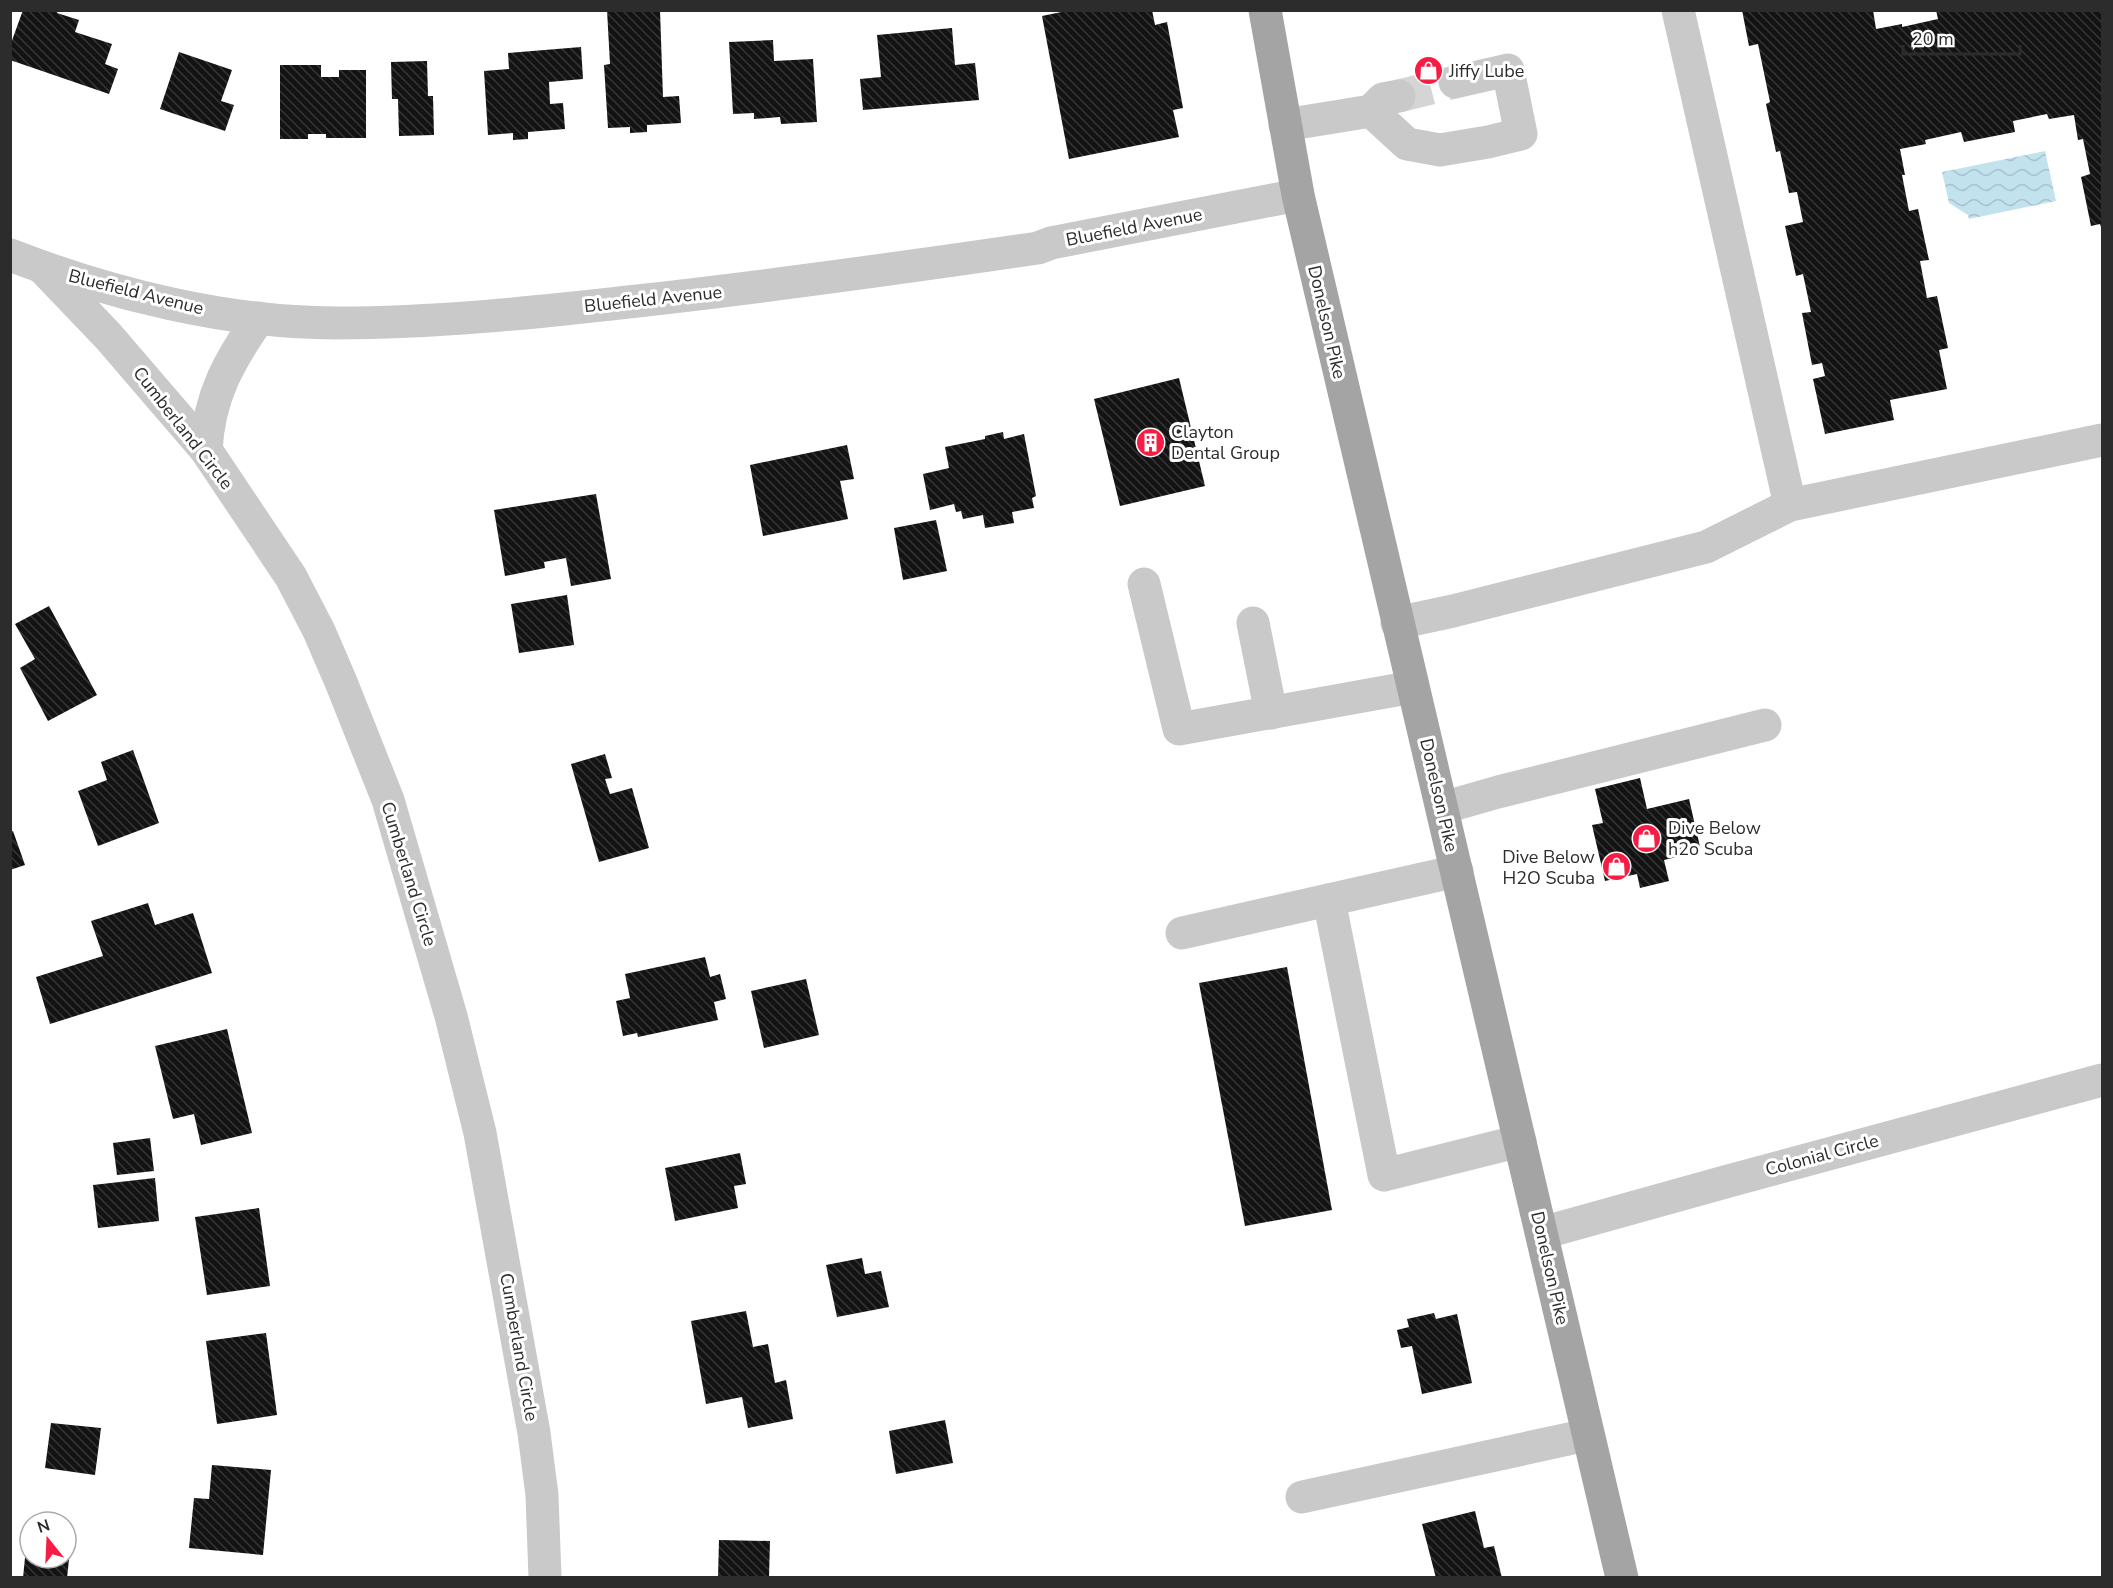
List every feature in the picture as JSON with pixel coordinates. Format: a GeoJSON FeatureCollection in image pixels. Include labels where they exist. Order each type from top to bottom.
{"type":"FeatureCollection","features":[{"type":"Feature","properties":{"kind":"main road","name":"Donelson Pike"},"geometry":{"type":"LineString","coordinates":[[1265,10],[1298,195],[1622,1578]]}},
{"type":"Feature","properties":{"kind":"street"},"geometry":{"type":"LineString","coordinates":[[1678,10],[1790,505]]}},
{"type":"Feature","properties":{"kind":"street"},"geometry":{"type":"LineString","coordinates":[[1285,125],[1385,103],[1407,144],[1440,150],[1521,134],[1508,70],[1455,82]]}},
{"type":"Feature","properties":{"kind":"street","name":"Bluefield Avenue"},"geometry":{"type":"LineString","coordinates":[[10,255],[121,292],[172,304],[259,318],[335,323],[501,316],[767,287],[1038,248],[1051,243],[1298,195]]}},
{"type":"Feature","properties":{"kind":"street","name":"Cumberland Circle"},"geometry":{"type":"LineString","coordinates":[[42,267],[108,336],[206,450],[291,577],[319,631],[388,800],[451,1016],[477,1123],[498,1227],[534,1433],[542,1495],[545,1578]]}},
{"type":"Feature","properties":{"kind":"street"},"geometry":{"type":"LineString","coordinates":[[206,450],[207,427],[221,379],[259,318]]}},
{"type":"Feature","properties":{"kind":"street"},"geometry":{"type":"LineString","coordinates":[[1397,623],[1454,611],[1706,547],[1790,505],[2103,440]]}},
{"type":"Feature","properties":{"kind":"street"},"geometry":{"type":"LineString","coordinates":[[1144,584],[1179,729],[1413,687]]}},
{"type":"Feature","properties":{"kind":"street"},"geometry":{"type":"LineString","coordinates":[[1253,623],[1271,713]]}},
{"type":"Feature","properties":{"kind":"street"},"geometry":{"type":"LineString","coordinates":[[1442,808],[1765,725]]}},
{"type":"Feature","properties":{"kind":"street"},"geometry":{"type":"LineString","coordinates":[[1182,933],[1457,871]]}},
{"type":"Feature","properties":{"kind":"street"},"geometry":{"type":"LineString","coordinates":[[1329,900],[1384,1175],[1520,1141]]}},
{"type":"Feature","properties":{"kind":"street","name":"Colonial Circle"},"geometry":{"type":"LineString","coordinates":[[1542,1233],[2103,1080]]}},
{"type":"Feature","properties":{"kind":"street"},"geometry":{"type":"LineString","coordinates":[[1302,1497],[1587,1435]]}},
{"type":"Feature","properties":{"kind":"water"},"geometry":{"type":"Polygon","coordinates":[[[2045,151],[2056,201],[1969,219],[1968,215],[1949,203],[1942,172],[2045,151]]]}},
{"type":"Feature","properties":{"kind":"building"},"geometry":{"type":"Polygon","coordinates":[[[23,10],[58,10],[57,13],[79,20],[75,32],[112,44],[105,64],[118,69],[109,94],[10,60],[10,46],[23,10]]]}},
{"type":"Feature","properties":{"kind":"building"},"geometry":{"type":"Polygon","coordinates":[[[607,10],[660,10],[663,97],[679,96],[681,123],[647,125],[647,132],[630,133],[630,127],[608,128],[604,65],[610,64],[607,10]]]}},
{"type":"Feature","properties":{"kind":"building"},"geometry":{"type":"Polygon","coordinates":[[[1071,10],[1152,10],[1155,25],[1167,22],[1183,108],[1173,110],[1179,137],[1069,159],[1042,16],[1071,10]]]}},
{"type":"Feature","properties":{"kind":"building"},"geometry":{"type":"Polygon","coordinates":[[[1742,10],[1873,10],[1876,29],[1902,24],[1902,27],[1938,19],[1936,10],[2102,10],[2102,230],[2100,224],[2091,226],[2081,177],[2090,174],[2083,139],[2078,140],[2074,115],[2049,119],[2047,114],[2013,121],[2015,132],[1964,142],[1961,132],[1925,140],[1926,144],[1900,149],[1909,211],[1918,209],[1929,260],[1920,261],[1927,298],[1937,296],[1948,348],[1939,350],[1947,389],[1890,400],[1894,420],[1825,434],[1813,379],[1825,376],[1822,363],[1812,365],[1802,313],[1811,312],[1803,274],[1796,276],[1785,226],[1803,222],[1797,192],[1789,193],[1780,151],[1776,152],[1766,104],[1770,102],[1758,44],[1749,46],[1742,10]]]}},
{"type":"Feature","properties":{"kind":"building"},"geometry":{"type":"Polygon","coordinates":[[[952,28],[955,65],[975,63],[979,100],[863,110],[860,79],[881,77],[877,35],[952,28]]]}},
{"type":"Feature","properties":{"kind":"building"},"geometry":{"type":"Polygon","coordinates":[[[773,40],[774,61],[813,59],[817,122],[781,124],[780,117],[754,119],[754,113],[733,114],[729,42],[773,40]]]}},
{"type":"Feature","properties":{"kind":"building"},"geometry":{"type":"Polygon","coordinates":[[[581,47],[583,79],[549,82],[550,104],[563,103],[565,129],[528,132],[528,139],[513,140],[513,133],[488,135],[484,71],[509,69],[508,53],[581,47]]]}},
{"type":"Feature","properties":{"kind":"building"},"geometry":{"type":"Polygon","coordinates":[[[179,52],[232,70],[221,101],[234,105],[225,131],[160,109],[179,52]]]}},
{"type":"Feature","properties":{"kind":"building"},"geometry":{"type":"Polygon","coordinates":[[[427,61],[428,96],[433,96],[434,135],[399,136],[398,99],[392,99],[391,62],[427,61]]]}},
{"type":"Feature","properties":{"kind":"building"},"geometry":{"type":"Polygon","coordinates":[[[280,65],[321,65],[321,77],[339,77],[339,70],[366,70],[366,138],[326,138],[326,134],[308,134],[308,139],[280,139],[280,65]]]}},
{"type":"Feature","properties":{"kind":"building","name":"Clayton Dental Group"},"geometry":{"type":"Polygon","coordinates":[[[1179,378],[1205,486],[1120,506],[1094,399],[1179,378]]]}},
{"type":"Feature","properties":{"kind":"building"},"geometry":{"type":"Polygon","coordinates":[[[1003,432],[1004,439],[1024,434],[1036,496],[1032,498],[1034,508],[1012,512],[1014,523],[985,528],[983,515],[963,519],[961,511],[956,512],[954,504],[930,510],[923,474],[949,468],[945,447],[985,439],[985,436],[1003,432]]]}},
{"type":"Feature","properties":{"kind":"building"},"geometry":{"type":"Polygon","coordinates":[[[847,445],[854,479],[840,481],[848,519],[763,536],[750,465],[847,445]]]}},
{"type":"Feature","properties":{"kind":"building"},"geometry":{"type":"Polygon","coordinates":[[[596,494],[611,579],[571,586],[566,558],[544,562],[545,568],[505,576],[494,510],[596,494]]]}},
{"type":"Feature","properties":{"kind":"building"},"geometry":{"type":"Polygon","coordinates":[[[936,520],[947,571],[903,580],[894,528],[936,520]]]}},
{"type":"Feature","properties":{"kind":"building"},"geometry":{"type":"Polygon","coordinates":[[[567,595],[574,645],[519,653],[511,604],[567,595]]]}},
{"type":"Feature","properties":{"kind":"building"},"geometry":{"type":"Polygon","coordinates":[[[49,606],[97,695],[48,721],[20,668],[35,659],[15,624],[49,606]]]}},
{"type":"Feature","properties":{"kind":"building"},"geometry":{"type":"Polygon","coordinates":[[[133,750],[159,823],[98,846],[78,791],[107,780],[101,762],[133,750]]]}},
{"type":"Feature","properties":{"kind":"building"},"geometry":{"type":"Polygon","coordinates":[[[605,754],[612,778],[605,779],[610,794],[632,788],[649,848],[599,862],[571,764],[605,754]]]}},
{"type":"Feature","properties":{"kind":"building","name":"Dive Below h2o Scuba"},"geometry":{"type":"Polygon","coordinates":[[[1640,778],[1647,809],[1689,799],[1701,851],[1664,860],[1669,881],[1640,888],[1637,874],[1605,881],[1592,825],[1603,823],[1595,789],[1640,778]]]}},
{"type":"Feature","properties":{"kind":"building"},"geometry":{"type":"Polygon","coordinates":[[[13,831],[25,865],[10,870],[10,832],[13,831]]]}},
{"type":"Feature","properties":{"kind":"building"},"geometry":{"type":"Polygon","coordinates":[[[148,903],[155,925],[193,913],[212,973],[50,1024],[36,977],[103,956],[91,921],[148,903]]]}},
{"type":"Feature","properties":{"kind":"building"},"geometry":{"type":"Polygon","coordinates":[[[705,957],[710,977],[720,974],[726,999],[714,1002],[718,1020],[638,1037],[637,1033],[623,1036],[616,1001],[630,998],[625,974],[705,957]]]}},
{"type":"Feature","properties":{"kind":"building"},"geometry":{"type":"Polygon","coordinates":[[[1287,967],[1332,1210],[1245,1226],[1199,983],[1287,967]]]}},
{"type":"Feature","properties":{"kind":"building"},"geometry":{"type":"Polygon","coordinates":[[[806,979],[819,1035],[764,1048],[751,991],[806,979]]]}},
{"type":"Feature","properties":{"kind":"building"},"geometry":{"type":"Polygon","coordinates":[[[227,1029],[252,1133],[201,1145],[194,1114],[173,1119],[155,1046],[227,1029]]]}},
{"type":"Feature","properties":{"kind":"building"},"geometry":{"type":"Polygon","coordinates":[[[150,1138],[154,1171],[117,1175],[113,1143],[150,1138]]]}},
{"type":"Feature","properties":{"kind":"building"},"geometry":{"type":"Polygon","coordinates":[[[740,1153],[746,1184],[734,1186],[738,1208],[675,1221],[665,1168],[740,1153]]]}},
{"type":"Feature","properties":{"kind":"building"},"geometry":{"type":"Polygon","coordinates":[[[155,1178],[159,1221],[98,1228],[93,1185],[155,1178]]]}},
{"type":"Feature","properties":{"kind":"building"},"geometry":{"type":"Polygon","coordinates":[[[259,1208],[270,1286],[207,1295],[195,1217],[259,1208]]]}},
{"type":"Feature","properties":{"kind":"building"},"geometry":{"type":"Polygon","coordinates":[[[862,1258],[865,1274],[881,1271],[889,1307],[837,1317],[826,1265],[862,1258]]]}},
{"type":"Feature","properties":{"kind":"building"},"geometry":{"type":"Polygon","coordinates":[[[746,1311],[753,1347],[768,1344],[775,1383],[786,1380],[793,1419],[748,1428],[742,1397],[706,1404],[691,1321],[746,1311]]]}},
{"type":"Feature","properties":{"kind":"building"},"geometry":{"type":"Polygon","coordinates":[[[1434,1313],[1436,1319],[1457,1314],[1472,1383],[1422,1394],[1412,1346],[1401,1348],[1397,1330],[1409,1327],[1407,1319],[1434,1313]]]}},
{"type":"Feature","properties":{"kind":"building"},"geometry":{"type":"Polygon","coordinates":[[[266,1333],[277,1415],[217,1424],[206,1341],[266,1333]]]}},
{"type":"Feature","properties":{"kind":"building"},"geometry":{"type":"Polygon","coordinates":[[[945,1420],[953,1463],[896,1474],[889,1431],[945,1420]]]}},
{"type":"Feature","properties":{"kind":"building"},"geometry":{"type":"Polygon","coordinates":[[[51,1423],[101,1428],[95,1475],[45,1468],[51,1423]]]}},
{"type":"Feature","properties":{"kind":"building"},"geometry":{"type":"Polygon","coordinates":[[[212,1465],[271,1470],[263,1555],[189,1548],[194,1498],[209,1499],[212,1465]]]}},
{"type":"Feature","properties":{"kind":"building"},"geometry":{"type":"Polygon","coordinates":[[[1475,1511],[1484,1548],[1494,1546],[1502,1578],[1436,1578],[1422,1524],[1475,1511]]]}},
{"type":"Feature","properties":{"kind":"building"},"geometry":{"type":"Polygon","coordinates":[[[719,1540],[770,1541],[769,1578],[718,1578],[719,1540]]]}},
{"type":"Feature","properties":{"kind":"building"},"geometry":{"type":"Polygon","coordinates":[[[24,1570],[68,1570],[67,1578],[23,1578],[24,1570]]]}},
{"type":"Feature","properties":{"kind":"tunnel"},"geometry":{"type":"LineString","coordinates":[[1399,96],[1455,82]]}},
{"type":"Feature","properties":{"kind":"place","name":"Jiffy Lube"},"geometry":{"type":"Point","coordinates":[1428,71]}},
{"type":"Feature","properties":{"kind":"place","name":"Clayton Dental Group"},"geometry":{"type":"Point","coordinates":[1150,442]}},
{"type":"Feature","properties":{"kind":"place","name":"Dive Below h2o Scuba"},"geometry":{"type":"Point","coordinates":[1647,838]}},
{"type":"Feature","properties":{"kind":"place","name":"Dive Below H2O Scuba"},"geometry":{"type":"Point","coordinates":[1616,867]}}]}
